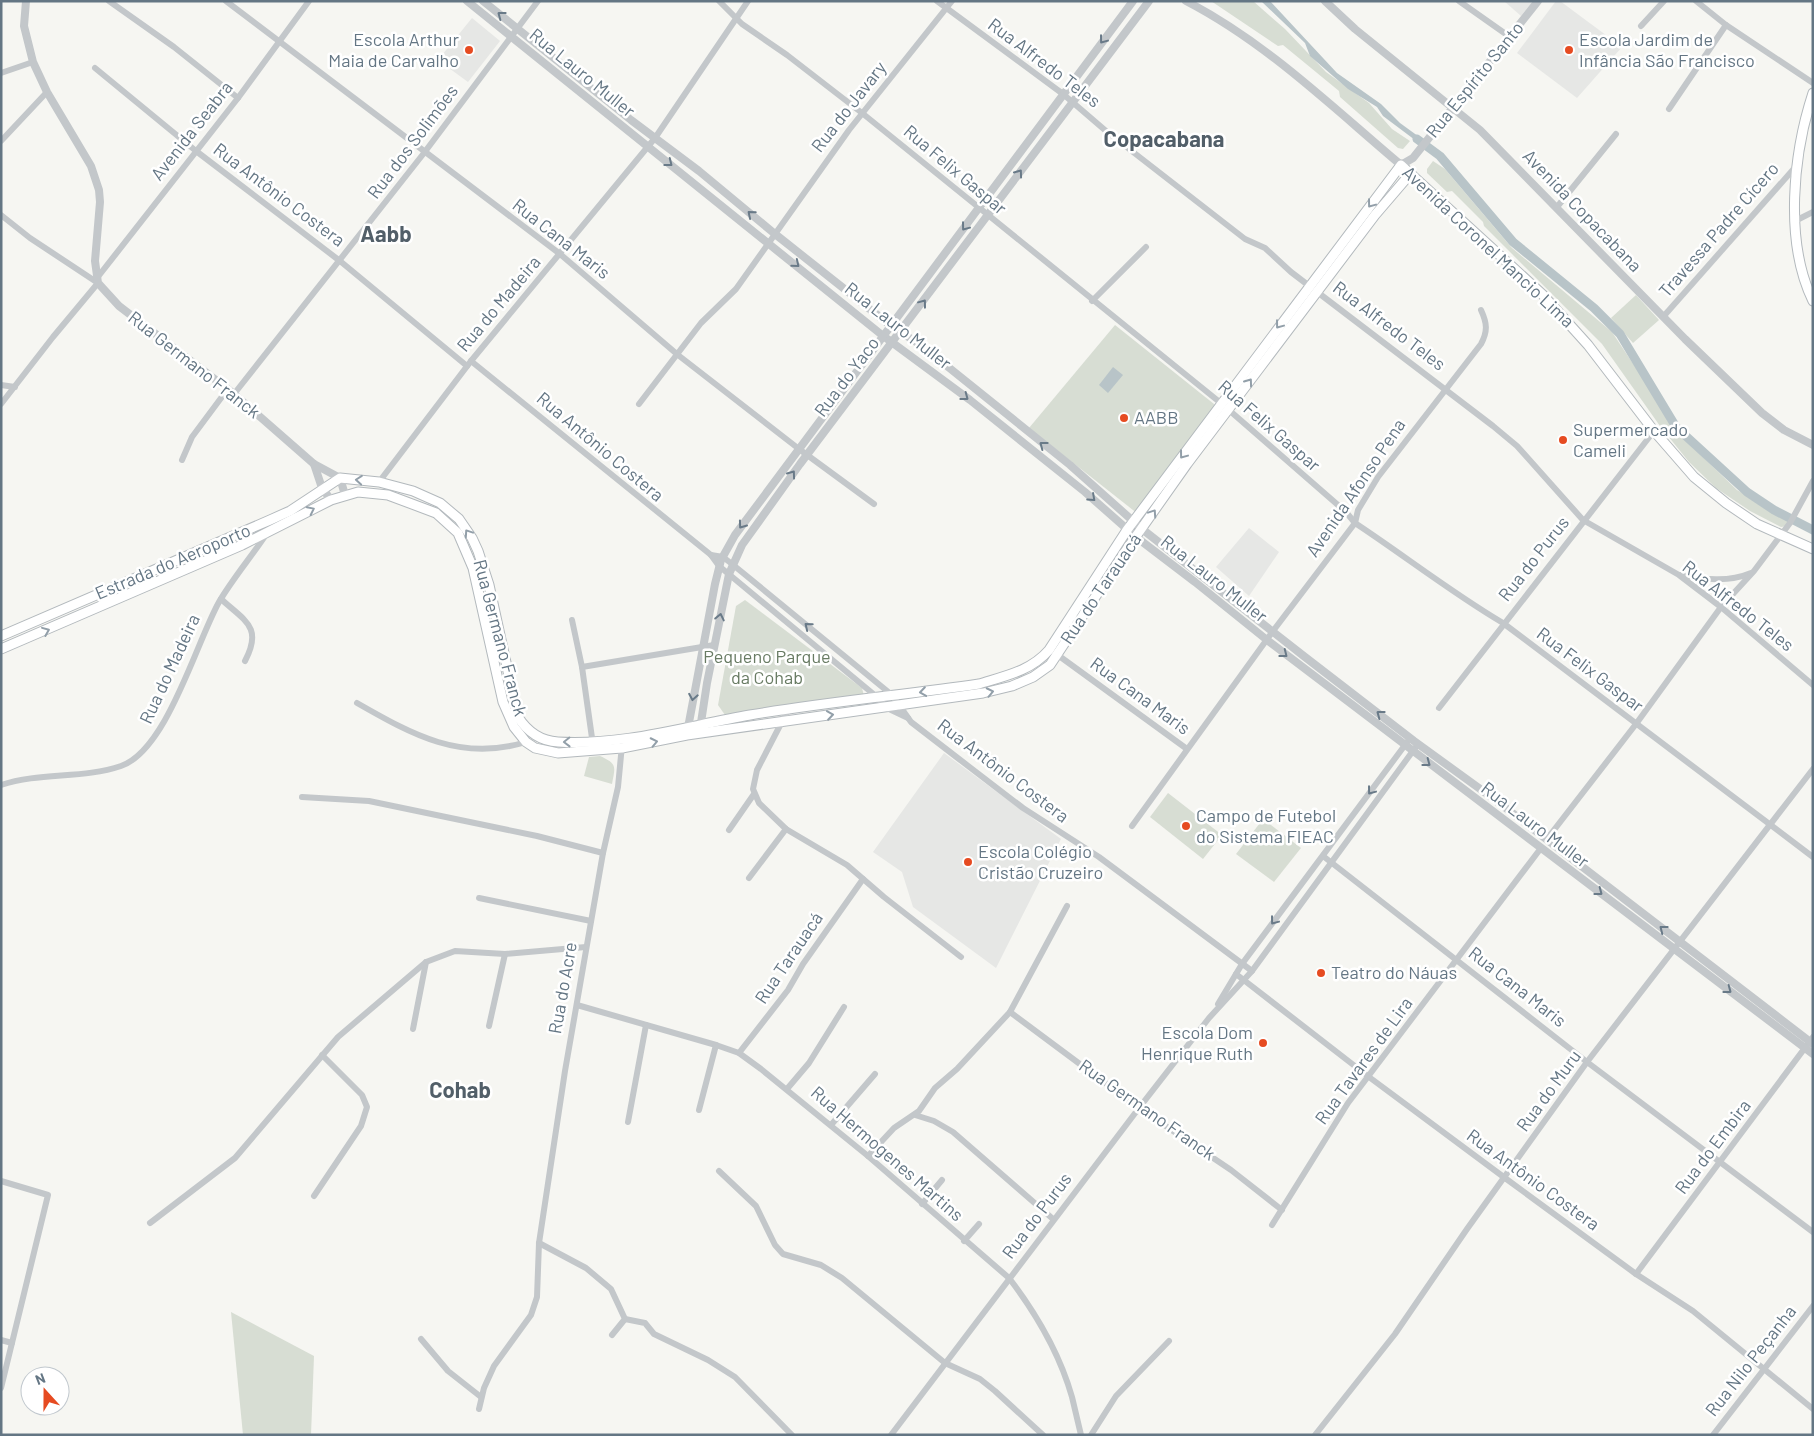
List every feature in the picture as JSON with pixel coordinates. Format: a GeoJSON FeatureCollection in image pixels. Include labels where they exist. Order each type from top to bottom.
{"type":"FeatureCollection","features":[{"type":"Feature","properties":{"kind":"main road"},"geometry":{"type":"LineString","coordinates":[[1813,92],[1798,163],[1795,221],[1798,260],[1805,284],[1813,301]]}},
{"type":"Feature","properties":{"kind":"main road","name":"Avenida Coronel Mancio Lima"},"geometry":{"type":"LineString","coordinates":[[1401,165],[1542,294],[1592,349],[1680,463],[1709,490],[1757,524],[1813,549]]}},
{"type":"Feature","properties":{"kind":"main road","name":"Rua Espírito Santo"},"geometry":{"type":"LineString","coordinates":[[1309,286],[1401,165]]}},
{"type":"Feature","properties":{"kind":"main road","name":"Rua Espírito Santo"},"geometry":{"type":"LineString","coordinates":[[1318,291],[1375,215],[1410,173]]}},
{"type":"Feature","properties":{"kind":"main road","name":"Rua do Tarauacá"},"geometry":{"type":"LineString","coordinates":[[788,710],[979,684],[1013,674],[1054,652],[1142,529],[1309,286]]}},
{"type":"Feature","properties":{"kind":"main road","name":"Rua do Tarauacá"},"geometry":{"type":"LineString","coordinates":[[782,722],[983,693],[1012,686],[1042,673],[1100,570],[1127,530],[1318,291]]}},
{"type":"Feature","properties":{"kind":"main road","name":"Rua Germano Franck"},"geometry":{"type":"LineString","coordinates":[[340,478],[379,482],[413,491],[440,503],[459,520],[472,538],[478,551],[489,585],[513,702],[524,726],[530,732],[557,742],[592,741],[622,744]]}},
{"type":"Feature","properties":{"kind":"main road","name":"Estrada do Aeroporto"},"geometry":{"type":"LineString","coordinates":[[1,649],[268,532],[322,488],[340,478]]}},
{"type":"Feature","properties":{"kind":"main road","name":"Rua Germano Franck"},"geometry":{"type":"LineString","coordinates":[[331,500],[358,492],[388,495],[436,513],[462,540],[473,568],[503,702],[514,727],[526,742],[535,748],[558,753],[594,751],[688,730],[700,724],[788,710]]}},
{"type":"Feature","properties":{"kind":"main road","name":"Estrada do Aeroporto"},"geometry":{"type":"LineString","coordinates":[[1,636],[270,520],[291,515],[331,500]]}},
{"type":"Feature","properties":{"kind":"main road"},"geometry":{"type":"LineString","coordinates":[[1100,570],[1109,576]]}},
{"type":"Feature","properties":{"kind":"main road"},"geometry":{"type":"LineString","coordinates":[[481,607],[492,605]]}},
{"type":"Feature","properties":{"kind":"main road","name":"Rua Germano Franck"},"geometry":{"type":"LineString","coordinates":[[688,730],[700,734],[782,722]]}},
{"type":"Feature","properties":{"kind":"street"},"geometry":{"type":"LineString","coordinates":[[26,1],[24,26],[32,62],[47,92],[91,166],[99,190],[100,202],[95,261],[98,281]]}},
{"type":"Feature","properties":{"kind":"street"},"geometry":{"type":"LineString","coordinates":[[109,1],[174,47],[238,98]]}},
{"type":"Feature","properties":{"kind":"street","name":"Rua Cana Maris"},"geometry":{"type":"LineString","coordinates":[[226,1],[424,153],[560,254],[678,355],[799,449],[874,504]]}},
{"type":"Feature","properties":{"kind":"street","name":"Avenida Seabra"},"geometry":{"type":"LineString","coordinates":[[1,404],[238,98],[309,1]]}},
{"type":"Feature","properties":{"kind":"street","name":"Rua Lauro Muller"},"geometry":{"type":"LineString","coordinates":[[467,1],[769,242],[892,343],[970,400],[1085,492],[1127,530],[1196,582],[1266,640],[1408,741],[1418,744],[1547,839],[1681,942],[1777,1022]]}},
{"type":"Feature","properties":{"kind":"street","name":"Rua Lauro Muller"},"geometry":{"type":"LineString","coordinates":[[484,1],[775,234],[1070,465],[1142,529],[1273,631],[1408,741],[1412,751],[1676,950],[1777,1022],[1810,1043],[1813,1054]]}},
{"type":"Feature","properties":{"kind":"street","name":"Rua dos Solimões"},"geometry":{"type":"LineString","coordinates":[[182,460],[192,437],[340,261],[538,1]]}},
{"type":"Feature","properties":{"kind":"street","name":"Rua Felix Gaspar"},"geometry":{"type":"LineString","coordinates":[[719,1],[742,24],[787,55],[862,113],[987,217],[1225,407],[1346,512],[1355,524],[1503,623],[1813,857]]}},
{"type":"Feature","properties":{"kind":"street","name":"Rua do Madeira"},"geometry":{"type":"LineString","coordinates":[[379,482],[469,364],[655,138],[748,1]]}},
{"type":"Feature","properties":{"kind":"street","name":"Rua Alfredo Teles"},"geometry":{"type":"LineString","coordinates":[[937,1],[1063,94],[1245,239],[1265,248],[1309,286],[1447,388],[1517,446],[1583,520],[1679,575],[1722,608],[1813,685]]}},
{"type":"Feature","properties":{"kind":"street","name":"Rua do Javary"},"geometry":{"type":"LineString","coordinates":[[639,404],[701,323],[736,289],[862,113],[952,1]]}},
{"type":"Feature","properties":{"kind":"street","name":"Rua do Yaco"},"geometry":{"type":"LineString","coordinates":[[688,730],[702,646],[719,566],[734,535],[1133,1]]}},
{"type":"Feature","properties":{"kind":"street","name":"Rua do Yaco"},"geometry":{"type":"LineString","coordinates":[[700,734],[700,724],[714,645],[729,574],[732,564],[746,539],[1072,101],[1149,1]]}},
{"type":"Feature","properties":{"kind":"street","name":"Avenida Coronel Mancio Lima"},"geometry":{"type":"LineString","coordinates":[[1186,1],[1214,16],[1285,66],[1401,165]]}},
{"type":"Feature","properties":{"kind":"street","name":"Avenida Coronel Mancio Lima"},"geometry":{"type":"LineString","coordinates":[[1198,1],[1214,16]]}},
{"type":"Feature","properties":{"kind":"street","name":"Avenida Copacabana"},"geometry":{"type":"LineString","coordinates":[[1325,1],[1451,108],[1480,130],[1663,317],[1762,413],[1784,430],[1813,446]]}},
{"type":"Feature","properties":{"kind":"street"},"geometry":{"type":"LineString","coordinates":[[1459,1],[1510,37]]}},
{"type":"Feature","properties":{"kind":"street","name":"Rua Espírito Santo"},"geometry":{"type":"LineString","coordinates":[[1401,165],[1413,158],[1538,1]]}},
{"type":"Feature","properties":{"kind":"street"},"geometry":{"type":"LineString","coordinates":[[1642,26],[1664,1]]}},
{"type":"Feature","properties":{"kind":"street"},"geometry":{"type":"LineString","coordinates":[[1696,1],[1726,25],[1813,84]]}},
{"type":"Feature","properties":{"kind":"street"},"geometry":{"type":"LineString","coordinates":[[1669,109],[1726,25]]}},
{"type":"Feature","properties":{"kind":"street"},"geometry":{"type":"LineString","coordinates":[[1,73],[32,62]]}},
{"type":"Feature","properties":{"kind":"street","name":"Rua Antônio Costera"},"geometry":{"type":"LineString","coordinates":[[95,68],[196,151],[340,261],[711,555],[719,566],[877,697],[887,708],[908,718],[1023,808],[1099,857],[1252,971]]}},
{"type":"Feature","properties":{"kind":"street"},"geometry":{"type":"LineString","coordinates":[[1,141],[47,92]]}},
{"type":"Feature","properties":{"kind":"street"},"geometry":{"type":"LineString","coordinates":[[1557,207],[1616,134]]}},
{"type":"Feature","properties":{"kind":"street","name":"Rua Espírito Santo"},"geometry":{"type":"LineString","coordinates":[[1410,173],[1413,158]]}},
{"type":"Feature","properties":{"kind":"street","name":"Travessa Padre Cícero"},"geometry":{"type":"LineString","coordinates":[[1663,317],[1798,163]]}},
{"type":"Feature","properties":{"kind":"street"},"geometry":{"type":"LineString","coordinates":[[1795,221],[1813,212]]}},
{"type":"Feature","properties":{"kind":"street","name":"Rua Germano Franck"},"geometry":{"type":"LineString","coordinates":[[1,215],[30,238],[98,281],[119,306],[231,392],[314,464],[340,478]]}},
{"type":"Feature","properties":{"kind":"street"},"geometry":{"type":"LineString","coordinates":[[1092,301],[1146,247]]}},
{"type":"Feature","properties":{"kind":"street","name":"Avenida Afonso Pena"},"geometry":{"type":"LineString","coordinates":[[1132,826],[1266,640],[1355,524],[1358,510],[1378,477],[1485,337],[1486,326],[1481,310]]}},
{"type":"Feature","properties":{"kind":"street"},"geometry":{"type":"LineString","coordinates":[[1,384],[15,387]]}},
{"type":"Feature","properties":{"kind":"street","name":"Rua do Purus"},"geometry":{"type":"LineString","coordinates":[[1438,708],[1654,431]]}},
{"type":"Feature","properties":{"kind":"street"},"geometry":{"type":"LineString","coordinates":[[314,464],[322,488],[331,500]]}},
{"type":"Feature","properties":{"kind":"street"},"geometry":{"type":"LineString","coordinates":[[340,478],[345,495]]}},
{"type":"Feature","properties":{"kind":"street"},"geometry":{"type":"LineString","coordinates":[[1547,839],[1722,608],[1754,571],[1782,534],[1792,520],[1813,481]]}},
{"type":"Feature","properties":{"kind":"street","name":"Rua do Madeira"},"geometry":{"type":"LineString","coordinates":[[1,785],[18,779],[102,770],[123,765],[140,755],[151,743],[181,688],[208,622],[268,532],[270,520]]}},
{"type":"Feature","properties":{"kind":"street","name":"Rua Antônio Costera"},"geometry":{"type":"LineString","coordinates":[[711,555],[722,557],[732,564],[892,695],[908,718]]}},
{"type":"Feature","properties":{"kind":"street"},"geometry":{"type":"LineString","coordinates":[[1679,575],[1719,580],[1738,578],[1754,571]]}},
{"type":"Feature","properties":{"kind":"street","name":"Rua do Madeira"},"geometry":{"type":"LineString","coordinates":[[221,600],[250,626],[254,635],[252,648],[245,662]]}},
{"type":"Feature","properties":{"kind":"street"},"geometry":{"type":"LineString","coordinates":[[780,618],[786,609]]}},
{"type":"Feature","properties":{"kind":"street"},"geometry":{"type":"LineString","coordinates":[[572,620],[582,667],[594,751]]}},
{"type":"Feature","properties":{"kind":"street"},"geometry":{"type":"LineString","coordinates":[[582,667],[714,645]]}},
{"type":"Feature","properties":{"kind":"street","name":"Rua Cana Maris"},"geometry":{"type":"LineString","coordinates":[[1054,652],[1187,749]]}},
{"type":"Feature","properties":{"kind":"street"},"geometry":{"type":"LineString","coordinates":[[847,673],[854,664]]}},
{"type":"Feature","properties":{"kind":"street"},"geometry":{"type":"LineString","coordinates":[[357,703],[419,735],[457,748],[480,751],[506,748],[526,742]]}},
{"type":"Feature","properties":{"kind":"street"},"geometry":{"type":"LineString","coordinates":[[788,710],[757,770],[753,789],[760,803],[786,829],[813,846],[833,855],[961,957]]}},
{"type":"Feature","properties":{"kind":"street","name":"Rua do Purus"},"geometry":{"type":"LineString","coordinates":[[1209,1018],[1242,964],[1408,741]]}},
{"type":"Feature","properties":{"kind":"street","name":"Rua do Acre"},"geometry":{"type":"LineString","coordinates":[[479,1409],[481,1397],[498,1360],[532,1315],[538,1289],[540,1243],[586,947],[603,853],[618,787],[622,744]]}},
{"type":"Feature","properties":{"kind":"street","name":"Rua do Purus"},"geometry":{"type":"LineString","coordinates":[[891,1435],[1053,1219],[1209,1018],[1252,971],[1418,744]]}},
{"type":"Feature","properties":{"kind":"street","name":"Rua do Muru"},"geometry":{"type":"LineString","coordinates":[[1315,1435],[1395,1334],[1587,1062],[1676,950],[1813,769]]}},
{"type":"Feature","properties":{"kind":"street"},"geometry":{"type":"LineString","coordinates":[[729,830],[754,794]]}},
{"type":"Feature","properties":{"kind":"street"},"geometry":{"type":"LineString","coordinates":[[302,797],[369,801],[537,836],[603,853]]}},
{"type":"Feature","properties":{"kind":"street"},"geometry":{"type":"LineString","coordinates":[[749,878],[786,829]]}},
{"type":"Feature","properties":{"kind":"street","name":"Rua Tavares de Lira"},"geometry":{"type":"LineString","coordinates":[[1272,1225],[1335,1123],[1541,848]]}},
{"type":"Feature","properties":{"kind":"street","name":"Rua Cana Maris"},"geometry":{"type":"LineString","coordinates":[[1323,856],[1587,1062],[1813,1232]]}},
{"type":"Feature","properties":{"kind":"street","name":"Rua Tarauacá"},"geometry":{"type":"LineString","coordinates":[[739,1053],[788,990],[803,964],[863,878]]}},
{"type":"Feature","properties":{"kind":"street"},"geometry":{"type":"LineString","coordinates":[[479,898],[591,922]]}},
{"type":"Feature","properties":{"kind":"street"},"geometry":{"type":"LineString","coordinates":[[868,1156],[894,1128],[915,1115],[935,1088],[957,1069],[1010,1012],[1066,906]]}},
{"type":"Feature","properties":{"kind":"street"},"geometry":{"type":"LineString","coordinates":[[150,1223],[235,1158],[322,1055],[358,1018],[426,962],[437,956],[456,951],[504,954],[586,947]]}},
{"type":"Feature","properties":{"kind":"street"},"geometry":{"type":"LineString","coordinates":[[489,1026],[504,954]]}},
{"type":"Feature","properties":{"kind":"street"},"geometry":{"type":"LineString","coordinates":[[414,1029],[426,962]]}},
{"type":"Feature","properties":{"kind":"street","name":"Rua Antônio Costera"},"geometry":{"type":"LineString","coordinates":[[1236,974],[1369,1077],[1505,1178],[1636,1274],[1692,1311],[1813,1409]]}},
{"type":"Feature","properties":{"kind":"street","name":"Rua Hermogenes Martins"},"geometry":{"type":"LineString","coordinates":[[577,1004],[646,1026],[716,1044],[739,1053],[787,1089],[868,1156],[1009,1278],[1048,1339],[1072,1396],[1081,1435]]}},
{"type":"Feature","properties":{"kind":"street"},"geometry":{"type":"LineString","coordinates":[[787,1089],[809,1063],[844,1007]]}},
{"type":"Feature","properties":{"kind":"street","name":"Rua Germano Franck"},"geometry":{"type":"LineString","coordinates":[[1010,1012],[1139,1108],[1224,1164],[1282,1210]]}},
{"type":"Feature","properties":{"kind":"street"},"geometry":{"type":"LineString","coordinates":[[628,1122],[646,1026]]}},
{"type":"Feature","properties":{"kind":"street","name":"Rua do Embira"},"geometry":{"type":"LineString","coordinates":[[1636,1274],[1810,1043]]}},
{"type":"Feature","properties":{"kind":"street"},"geometry":{"type":"LineString","coordinates":[[699,1110],[716,1044]]}},
{"type":"Feature","properties":{"kind":"street"},"geometry":{"type":"LineString","coordinates":[[314,1196],[362,1126],[367,1107],[362,1095],[322,1055]]}},
{"type":"Feature","properties":{"kind":"street"},"geometry":{"type":"LineString","coordinates":[[830,1125],[875,1074]]}},
{"type":"Feature","properties":{"kind":"street"},"geometry":{"type":"LineString","coordinates":[[915,1115],[934,1121],[953,1132],[1053,1219]]}},
{"type":"Feature","properties":{"kind":"street"},"geometry":{"type":"LineString","coordinates":[[719,1171],[756,1206],[775,1245],[783,1254],[821,1265],[842,1278],[944,1363],[980,1379],[1008,1401],[1043,1435]]}},
{"type":"Feature","properties":{"kind":"street"},"geometry":{"type":"LineString","coordinates":[[922,1204],[942,1180]]}},
{"type":"Feature","properties":{"kind":"street"},"geometry":{"type":"LineString","coordinates":[[1,1181],[48,1195],[1,1388]]}},
{"type":"Feature","properties":{"kind":"street"},"geometry":{"type":"LineString","coordinates":[[964,1241],[979,1224]]}},
{"type":"Feature","properties":{"kind":"street"},"geometry":{"type":"LineString","coordinates":[[540,1243],[586,1268],[611,1289],[625,1319]]}},
{"type":"Feature","properties":{"kind":"street","name":"Rua Nilo Peçanha"},"geometry":{"type":"LineString","coordinates":[[1713,1435],[1813,1306]]}},
{"type":"Feature","properties":{"kind":"street"},"geometry":{"type":"LineString","coordinates":[[612,1335],[625,1319]]}},
{"type":"Feature","properties":{"kind":"street"},"geometry":{"type":"LineString","coordinates":[[625,1319],[645,1323],[654,1334],[708,1360],[736,1378],[792,1435]]}},
{"type":"Feature","properties":{"kind":"street"},"geometry":{"type":"LineString","coordinates":[[421,1339],[448,1371],[481,1397]]}},
{"type":"Feature","properties":{"kind":"street"},"geometry":{"type":"LineString","coordinates":[[1,1340],[12,1343]]}},
{"type":"Feature","properties":{"kind":"street"},"geometry":{"type":"LineString","coordinates":[[1091,1435],[1116,1396],[1169,1341]]}},
{"type":"Feature","properties":{"kind":"shaded area"},"geometry":{"type":"Polygon","coordinates":[[[1261,1],[1270,1],[1337,73],[1381,104],[1400,123],[1422,139],[1419,143],[1383,116],[1377,107],[1348,89],[1310,56],[1305,43],[1261,1]]]}},
{"type":"Feature","properties":{"kind":"shaded area"},"geometry":{"type":"Polygon","coordinates":[[[1504,1],[1533,1],[1521,16],[1504,1]]]}},
{"type":"Feature","properties":{"kind":"shaded area","name":"Escola Jardim de Infância São Francisco"},"geometry":{"type":"Polygon","coordinates":[[[1556,1],[1560,1],[1622,47],[1577,98],[1517,53],[1556,1]]]}},
{"type":"Feature","properties":{"kind":"shaded area","name":"Escola Arthur Maia de Carvalho"},"geometry":{"type":"Polygon","coordinates":[[[472,18],[500,41],[468,82],[438,60],[472,18]]]}},
{"type":"Feature","properties":{"kind":"shaded area"},"geometry":{"type":"Polygon","coordinates":[[[1113,367],[1123,375],[1108,393],[1099,385],[1113,367]]]}},
{"type":"Feature","properties":{"kind":"shaded area"},"geometry":{"type":"Polygon","coordinates":[[[1249,528],[1279,552],[1249,596],[1216,567],[1249,528]]]}},
{"type":"Feature","properties":{"kind":"shaded area","name":"Escola Colégio Cristão Cruzeiro"},"geometry":{"type":"Polygon","coordinates":[[[944,753],[1061,839],[996,968],[913,907],[902,872],[873,852],[944,753]]]}},
{"type":"Feature","properties":{"kind":"green space"},"geometry":{"type":"Polygon","coordinates":[[[1211,1],[1253,1],[1285,29],[1326,72],[1369,103],[1392,129],[1410,141],[1403,149],[1398,148],[1340,97],[1339,91],[1283,45],[1278,46],[1211,1]]]}},
{"type":"Feature","properties":{"kind":"green space"},"geometry":{"type":"Polygon","coordinates":[[[1433,161],[1445,169],[1512,248],[1612,332],[1681,436],[1737,490],[1790,520],[1787,526],[1781,527],[1750,511],[1716,488],[1689,462],[1660,426],[1602,344],[1484,226],[1483,222],[1452,191],[1447,192],[1427,173],[1427,169],[1433,161]]]}},
{"type":"Feature","properties":{"kind":"green space"},"geometry":{"type":"Polygon","coordinates":[[[1636,295],[1659,320],[1633,343],[1611,318],[1636,295]]]}},
{"type":"Feature","properties":{"kind":"green space","name":"AABB"},"geometry":{"type":"Polygon","coordinates":[[[1115,325],[1219,408],[1138,514],[1029,428],[1115,325]]]}},
{"type":"Feature","properties":{"kind":"green space","name":"Pequeno Parque da Cohab"},"geometry":{"type":"Polygon","coordinates":[[[745,600],[862,688],[864,696],[725,715],[718,705],[736,606],[745,600]]]}},
{"type":"Feature","properties":{"kind":"green space"},"geometry":{"type":"Polygon","coordinates":[[[600,756],[610,761],[614,767],[612,784],[584,776],[589,757],[600,756]]]}},
{"type":"Feature","properties":{"kind":"green space","name":"Campo de Futebol do Sistema FIEAC"},"geometry":{"type":"Polygon","coordinates":[[[1168,793],[1222,835],[1203,859],[1150,817],[1168,793]]]}},
{"type":"Feature","properties":{"kind":"green space"},"geometry":{"type":"Polygon","coordinates":[[[1263,819],[1301,848],[1274,882],[1236,854],[1263,819]]]}},
{"type":"Feature","properties":{"kind":"green space"},"geometry":{"type":"Polygon","coordinates":[[[231,1312],[314,1356],[311,1435],[243,1435],[231,1312]]]}},
{"type":"Feature","properties":{"kind":"waterway"},"geometry":{"type":"LineString","coordinates":[[1417,139],[1440,156],[1513,242],[1594,308],[1620,334],[1676,427],[1747,492],[1774,510],[1813,530]]}},
{"type":"Feature","properties":{"kind":"place","name":"Escola Arthur Maia de Carvalho"},"geometry":{"type":"Point","coordinates":[469,50]}},
{"type":"Feature","properties":{"kind":"place","name":"Escola Jardim de Infância São Francisco"},"geometry":{"type":"Point","coordinates":[1569,50]}},
{"type":"Feature","properties":{"kind":"place","name":"AABB"},"geometry":{"type":"Point","coordinates":[1124,418]}},
{"type":"Feature","properties":{"kind":"place","name":"Supermercado Cameli"},"geometry":{"type":"Point","coordinates":[1563,440]}},
{"type":"Feature","properties":{"kind":"place","name":"Campo de Futebol do Sistema FIEAC"},"geometry":{"type":"Point","coordinates":[1186,826]}},
{"type":"Feature","properties":{"kind":"place","name":"Escola Colégio Cristão Cruzeiro"},"geometry":{"type":"Point","coordinates":[968,862]}},
{"type":"Feature","properties":{"kind":"place","name":"Teatro do Náuas"},"geometry":{"type":"Point","coordinates":[1321,973]}},
{"type":"Feature","properties":{"kind":"place","name":"Escola Dom Henrique Ruth"},"geometry":{"type":"Point","coordinates":[1263,1043]}},
{"type":"Feature","properties":{"kind":"district","name":"Copacabana"},"geometry":{"type":"Point","coordinates":[1164,139]}},
{"type":"Feature","properties":{"kind":"district","name":"Aabb"},"geometry":{"type":"Point","coordinates":[386,234]}},
{"type":"Feature","properties":{"kind":"district","name":"Cohab"},"geometry":{"type":"Point","coordinates":[460,1090]}}]}
